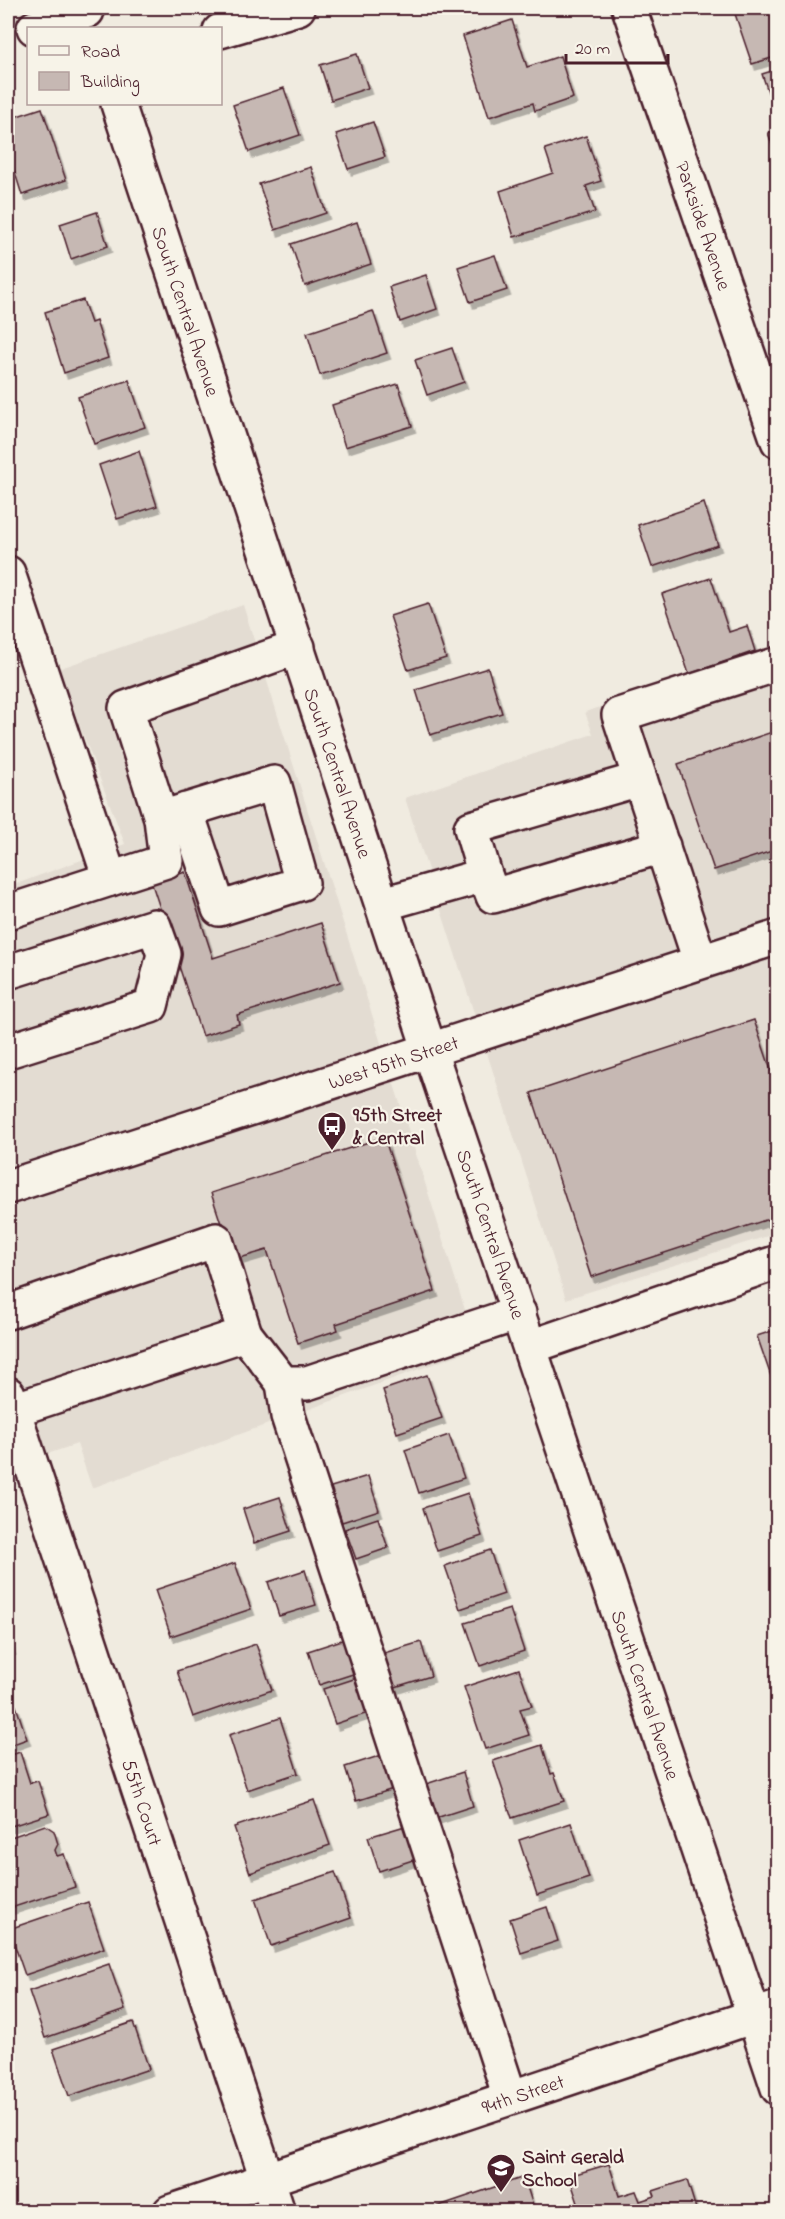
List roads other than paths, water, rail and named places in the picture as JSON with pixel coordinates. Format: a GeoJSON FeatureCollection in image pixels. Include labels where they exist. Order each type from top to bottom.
{"type":"FeatureCollection","features":[{"type":"Feature","properties":{"kind":"street"},"geometry":{"type":"LineString","coordinates":[[222,31],[298,8]]}},
{"type":"Feature","properties":{"kind":"street","name":"Parkside Avenue"},"geometry":{"type":"LineString","coordinates":[[629,8],[777,441]]}},
{"type":"Feature","properties":{"kind":"street"},"geometry":{"type":"LineString","coordinates":[[39,27],[89,16]]}},
{"type":"Feature","properties":{"kind":"street"},"geometry":{"type":"LineString","coordinates":[[8,37],[27,30]]}},
{"type":"Feature","properties":{"kind":"street","name":"South Central Avenue"},"geometry":{"type":"LineString","coordinates":[[118,105],[530,1347],[765,2012],[777,2088]]}},
{"type":"Feature","properties":{"kind":"street"},"geometry":{"type":"LineString","coordinates":[[8,573],[110,879]]}},
{"type":"Feature","properties":{"kind":"street"},"geometry":{"type":"LineString","coordinates":[[174,814],[273,783],[302,883],[219,909],[174,814],[126,708],[298,647]]}},
{"type":"Feature","properties":{"kind":"street"},"geometry":{"type":"LineString","coordinates":[[700,961],[619,715],[777,664]]}},
{"type":"Feature","properties":{"kind":"street"},"geometry":{"type":"LineString","coordinates":[[640,779],[471,828],[485,875],[493,896],[663,846]]}},
{"type":"Feature","properties":{"kind":"street"},"geometry":{"type":"LineString","coordinates":[[8,912],[166,861],[174,814]]}},
{"type":"Feature","properties":{"kind":"street"},"geometry":{"type":"LineString","coordinates":[[383,904],[485,875]]}},
{"type":"Feature","properties":{"kind":"street"},"geometry":{"type":"LineString","coordinates":[[8,972],[154,926],[164,954],[151,1006],[8,1051]]}},
{"type":"Feature","properties":{"kind":"street","name":"West 95th Street"},"geometry":{"type":"LineString","coordinates":[[8,1187],[777,937]]}},
{"type":"Feature","properties":{"kind":"street"},"geometry":{"type":"LineString","coordinates":[[8,1312],[216,1240],[245,1334],[283,1383],[288,1416],[510,2097]]}},
{"type":"Feature","properties":{"kind":"street"},"geometry":{"type":"LineString","coordinates":[[530,1347],[777,1262]]}},
{"type":"Feature","properties":{"kind":"street"},"geometry":{"type":"LineString","coordinates":[[283,1383],[307,1383],[519,1313]]}},
{"type":"Feature","properties":{"kind":"street"},"geometry":{"type":"LineString","coordinates":[[10,1402],[245,1334]]}},
{"type":"Feature","properties":{"kind":"street","name":"55th Court"},"geometry":{"type":"LineString","coordinates":[[10,1402],[16,1451],[278,2211]]}},
{"type":"Feature","properties":{"kind":"street","name":"94th Street"},"geometry":{"type":"LineString","coordinates":[[170,2211],[765,2012]]}},
{"type":"Feature","properties":{"kind":"place","name":"95th Street & Central"},"geometry":{"type":"Point","coordinates":[332,1152]}},
{"type":"Feature","properties":{"kind":"place","name":"Saint Gerald School"},"geometry":{"type":"Point","coordinates":[501,2194]}}]}
